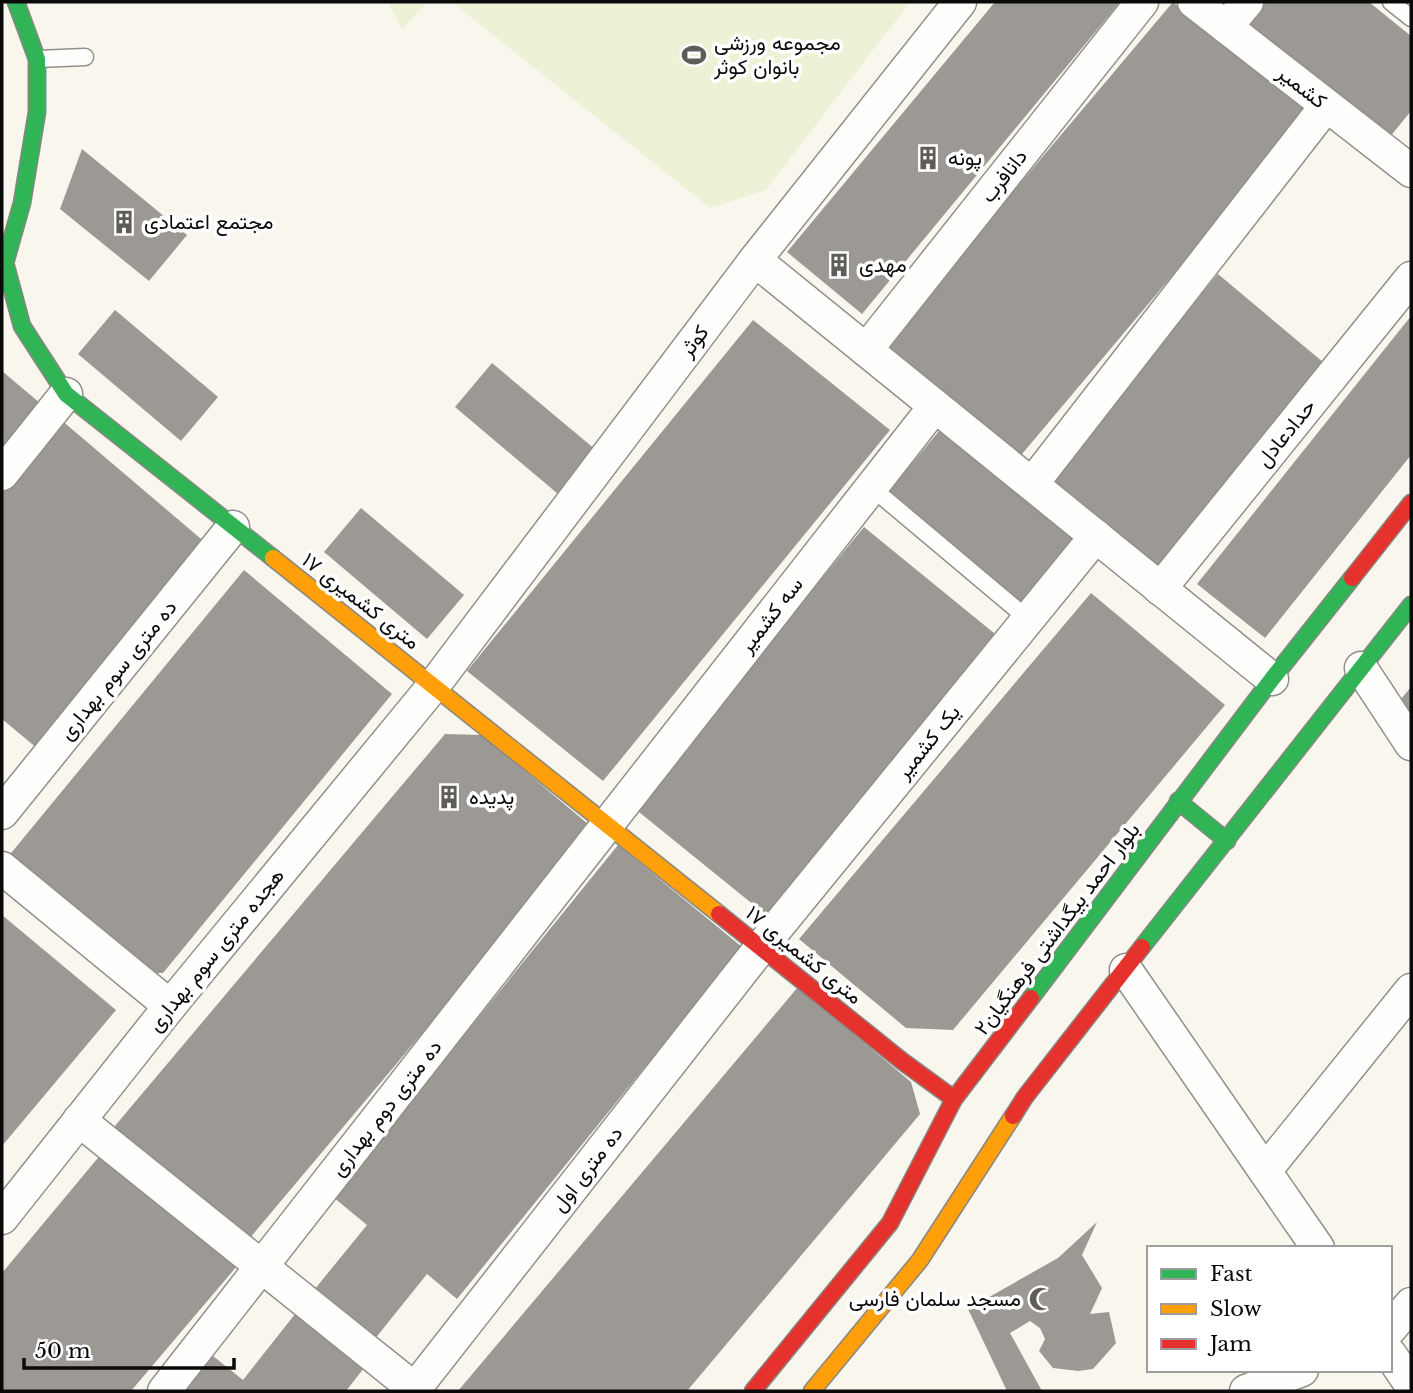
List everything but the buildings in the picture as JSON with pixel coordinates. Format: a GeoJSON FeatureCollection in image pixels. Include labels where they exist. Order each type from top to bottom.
{"type":"FeatureCollection","features":[{"type":"Feature","properties":{"kind":"main road","name":"۱۷ متری کشمیری"},"geometry":{"type":"LineString","coordinates":[[16,2],[37,59],[37,113],[22,203],[4,265],[22,326],[66,394],[902,1061],[954,1099]]}},
{"type":"Feature","properties":{"kind":"main road","name":"بلوار احمد بیگداشتی فرهنگیان۲"},"geometry":{"type":"LineString","coordinates":[[753,1391],[890,1223],[954,1099],[1178,801],[1411,503]]}},
{"type":"Feature","properties":{"kind":"main road"},"geometry":{"type":"LineString","coordinates":[[812,1391],[920,1259],[1025,1097],[1411,605]]}},
{"type":"Feature","properties":{"kind":"main road"},"geometry":{"type":"LineString","coordinates":[[1178,801],[1227,841]]}},
{"type":"Feature","properties":{"kind":"street","name":"کوثر"},"geometry":{"type":"LineString","coordinates":[[434,685],[755,261],[960,2]]}},
{"type":"Feature","properties":{"kind":"street","name":"دانافرب"},"geometry":{"type":"LineString","coordinates":[[866,350],[1142,2]]}},
{"type":"Feature","properties":{"kind":"street","name":"کشمیر"},"geometry":{"type":"LineString","coordinates":[[1194,2],[1326,106],[1406,156]]}},
{"type":"Feature","properties":{"kind":"street"},"geometry":{"type":"LineString","coordinates":[[1226,27],[1247,2]]}},
{"type":"Feature","properties":{"kind":"street"},"geometry":{"type":"LineString","coordinates":[[1032,484],[1326,106]]}},
{"type":"Feature","properties":{"kind":"street"},"geometry":{"type":"LineString","coordinates":[[755,261],[1272,679]]}},
{"type":"Feature","properties":{"kind":"street","name":"حدادعادل"},"geometry":{"type":"LineString","coordinates":[[1160,589],[1411,278]]}},
{"type":"Feature","properties":{"kind":"street"},"geometry":{"type":"LineString","coordinates":[[2,474],[66,394]]}},
{"type":"Feature","properties":{"kind":"street","name":"سه کشمیر"},"geometry":{"type":"LineString","coordinates":[[607,824],[935,406]]}},
{"type":"Feature","properties":{"kind":"street","name":"ده متری سوم بهداری"},"geometry":{"type":"LineString","coordinates":[[2,813],[233,527]]}},
{"type":"Feature","properties":{"kind":"street","name":"یک کشمیر"},"geometry":{"type":"LineString","coordinates":[[761,947],[1096,536]]}},
{"type":"Feature","properties":{"kind":"street"},"geometry":{"type":"LineString","coordinates":[[1361,668],[1411,744]]}},
{"type":"Feature","properties":{"kind":"street","name":"هجده متری سوم بهداری"},"geometry":{"type":"LineString","coordinates":[[2,1218],[170,1006],[434,685]]}},
{"type":"Feature","properties":{"kind":"street","name":"ده متری دوم بهداری"},"geometry":{"type":"LineString","coordinates":[[164,1391],[607,824]]}},
{"type":"Feature","properties":{"kind":"street"},"geometry":{"type":"LineString","coordinates":[[2,868],[170,1006]]}},
{"type":"Feature","properties":{"kind":"street","name":"ده متری اول"},"geometry":{"type":"LineString","coordinates":[[415,1391],[761,947]]}},
{"type":"Feature","properties":{"kind":"street"},"geometry":{"type":"LineString","coordinates":[[1126,970],[1317,1246]]}},
{"type":"Feature","properties":{"kind":"street"},"geometry":{"type":"LineString","coordinates":[[1265,1171],[1411,990]]}},
{"type":"Feature","properties":{"kind":"street"},"geometry":{"type":"LineString","coordinates":[[79,1120],[415,1391]]}},
{"type":"Feature","properties":{"kind":"street"},"geometry":{"type":"LineString","coordinates":[[1392,1327],[1411,1304]]}},
{"type":"Feature","properties":{"kind":"street"},"geometry":{"type":"LineString","coordinates":[[1392,1357],[1411,1385]]}},
{"type":"Feature","properties":{"kind":"street"},"geometry":{"type":"LineString","coordinates":[[1246,1391],[1297,1372]]}},
{"type":"Feature","properties":{"kind":"lane"},"geometry":{"type":"LineString","coordinates":[[1391,2],[1411,18]]}},
{"type":"Feature","properties":{"kind":"lane"},"geometry":{"type":"LineString","coordinates":[[37,59],[85,57]]}},
{"type":"Feature","properties":{"kind":"lane"},"geometry":{"type":"LineString","coordinates":[[871,487],[1028,619]]}},
{"type":"Feature","properties":{"kind":"green space"},"geometry":{"type":"Polygon","coordinates":[[[388,2],[427,2],[402,29],[388,2]]]}},
{"type":"Feature","properties":{"kind":"green space","name":"مجموعه ورزشی بانوان کوثر"},"geometry":{"type":"Polygon","coordinates":[[[452,2],[910,2],[766,190],[710,208],[452,2]]]}},
{"type":"Feature","properties":{"kind":"traffic: fast"},"geometry":{"type":"LineString","coordinates":[[16,2],[37,59],[37,112],[22,203],[5,263],[22,326],[66,394],[273,558]]}},
{"type":"Feature","properties":{"kind":"traffic: fast"},"geometry":{"type":"LineString","coordinates":[[1031,998],[1272,679],[1352,578]]}},
{"type":"Feature","properties":{"kind":"traffic: fast"},"geometry":{"type":"LineString","coordinates":[[1142,947],[1411,605]]}},
{"type":"Feature","properties":{"kind":"traffic: fast"},"geometry":{"type":"LineString","coordinates":[[1178,801],[1227,841]]}},
{"type":"Feature","properties":{"kind":"traffic: slow"},"geometry":{"type":"LineString","coordinates":[[273,558],[719,914]]}},
{"type":"Feature","properties":{"kind":"traffic: slow"},"geometry":{"type":"LineString","coordinates":[[812,1391],[920,1260],[1013,1116]]}},
{"type":"Feature","properties":{"kind":"traffic: jam"},"geometry":{"type":"LineString","coordinates":[[1352,578],[1411,503]]}},
{"type":"Feature","properties":{"kind":"traffic: jam"},"geometry":{"type":"LineString","coordinates":[[719,914],[902,1061],[954,1099]]}},
{"type":"Feature","properties":{"kind":"traffic: jam"},"geometry":{"type":"LineString","coordinates":[[1013,1116],[1142,947]]}},
{"type":"Feature","properties":{"kind":"traffic: jam"},"geometry":{"type":"LineString","coordinates":[[753,1391],[890,1223],[954,1099],[1031,998]]}},
{"type":"Feature","properties":{"kind":"place","name":"مجموعه ورزشی بانوان کوثر"},"geometry":{"type":"Point","coordinates":[694,55]}},
{"type":"Feature","properties":{"kind":"place","name":"پونه"},"geometry":{"type":"Point","coordinates":[928,158]}},
{"type":"Feature","properties":{"kind":"place","name":"مجتمع اعتمادی"},"geometry":{"type":"Point","coordinates":[124,222]}},
{"type":"Feature","properties":{"kind":"place","name":"مهدی"},"geometry":{"type":"Point","coordinates":[839,265]}},
{"type":"Feature","properties":{"kind":"place","name":"پدیده"},"geometry":{"type":"Point","coordinates":[449,797]}},
{"type":"Feature","properties":{"kind":"place","name":"مسجد سلمان فارسی"},"geometry":{"type":"Point","coordinates":[1041,1299]}}]}
